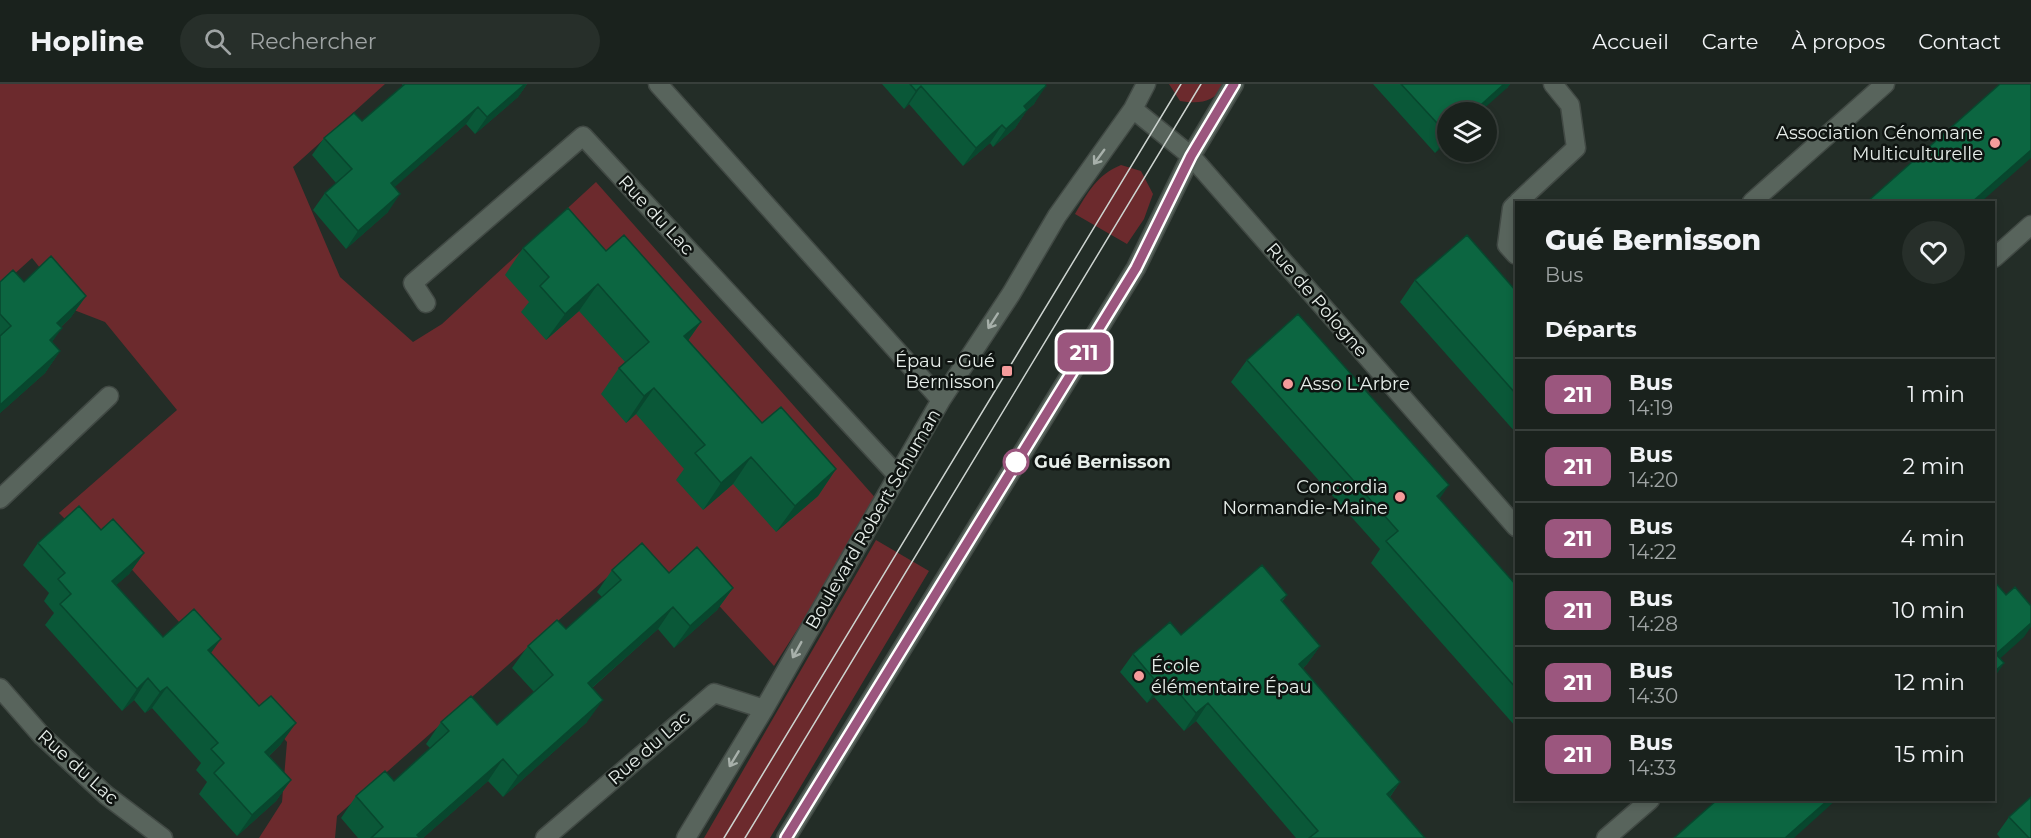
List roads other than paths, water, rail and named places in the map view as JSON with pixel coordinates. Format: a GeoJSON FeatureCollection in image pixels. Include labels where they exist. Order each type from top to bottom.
{"type":"FeatureCollection","features":[{"type":"Feature","properties":{"kind":"street"},"geometry":{"type":"LineString","coordinates":[[658,84],[941,400]]}},
{"type":"Feature","properties":{"kind":"street","name":"Boulevard Robert Schuman"},"geometry":{"type":"LineString","coordinates":[[686,838],[764,709],[941,400],[1011,294],[1057,216],[1133,109],[1146,84]]}},
{"type":"Feature","properties":{"kind":"street"},"geometry":{"type":"LineString","coordinates":[[786,838],[1136,268],[1191,156],[1234,84]]}},
{"type":"Feature","properties":{"kind":"street"},"geometry":{"type":"LineString","coordinates":[[1519,201],[1576,148],[1570,105],[1553,84]]}},
{"type":"Feature","properties":{"kind":"street"},"geometry":{"type":"LineString","coordinates":[[1753,201],[1885,84]]}},
{"type":"Feature","properties":{"kind":"street","name":"Rue de Pologne"},"geometry":{"type":"LineString","coordinates":[[1133,109],[1191,156],[1515,526]]}},
{"type":"Feature","properties":{"kind":"street","name":"Rue du Lac"},"geometry":{"type":"LineString","coordinates":[[426,303],[413,283],[583,136],[898,477]]}},
{"type":"Feature","properties":{"kind":"street"},"geometry":{"type":"LineString","coordinates":[[1515,205],[1512,208],[1507,245],[1515,254]]}},
{"type":"Feature","properties":{"kind":"street"},"geometry":{"type":"LineString","coordinates":[[1995,257],[2031,225]]}},
{"type":"Feature","properties":{"kind":"street"},"geometry":{"type":"LineString","coordinates":[[0,500],[109,396]]}},
{"type":"Feature","properties":{"kind":"street","name":"Rue du Lac"},"geometry":{"type":"LineString","coordinates":[[0,687],[42,736],[106,795],[163,838]]}},
{"type":"Feature","properties":{"kind":"street","name":"Rue du Lac"},"geometry":{"type":"LineString","coordinates":[[545,838],[714,693],[764,709]]}},
{"type":"Feature","properties":{"kind":"street"},"geometry":{"type":"LineString","coordinates":[[1606,838],[1649,801]]}},
{"type":"Feature","properties":{"kind":"tram line"},"geometry":{"type":"LineString","coordinates":[[724,838],[1181,84]]}},
{"type":"Feature","properties":{"kind":"tram line"},"geometry":{"type":"LineString","coordinates":[[745,838],[1201,84]]}},
{"type":"Feature","properties":{"kind":"place","name":"Association Cénomane Multiculturelle"},"geometry":{"type":"Point","coordinates":[1995,143]}},
{"type":"Feature","properties":{"kind":"place","name":"Épau - Gué Bernisson"},"geometry":{"type":"Point","coordinates":[1007,371]}},
{"type":"Feature","properties":{"kind":"place","name":"Asso L'Arbre"},"geometry":{"type":"Point","coordinates":[1288,384]}},
{"type":"Feature","properties":{"kind":"place","name":"Gué Bernisson"},"geometry":{"type":"Point","coordinates":[1016,462]}},
{"type":"Feature","properties":{"kind":"place","name":"Concordia Normandie-Maine"},"geometry":{"type":"Point","coordinates":[1400,497]}},
{"type":"Feature","properties":{"kind":"place","name":"École élémentaire Épau"},"geometry":{"type":"Point","coordinates":[1139,676]}}]}
